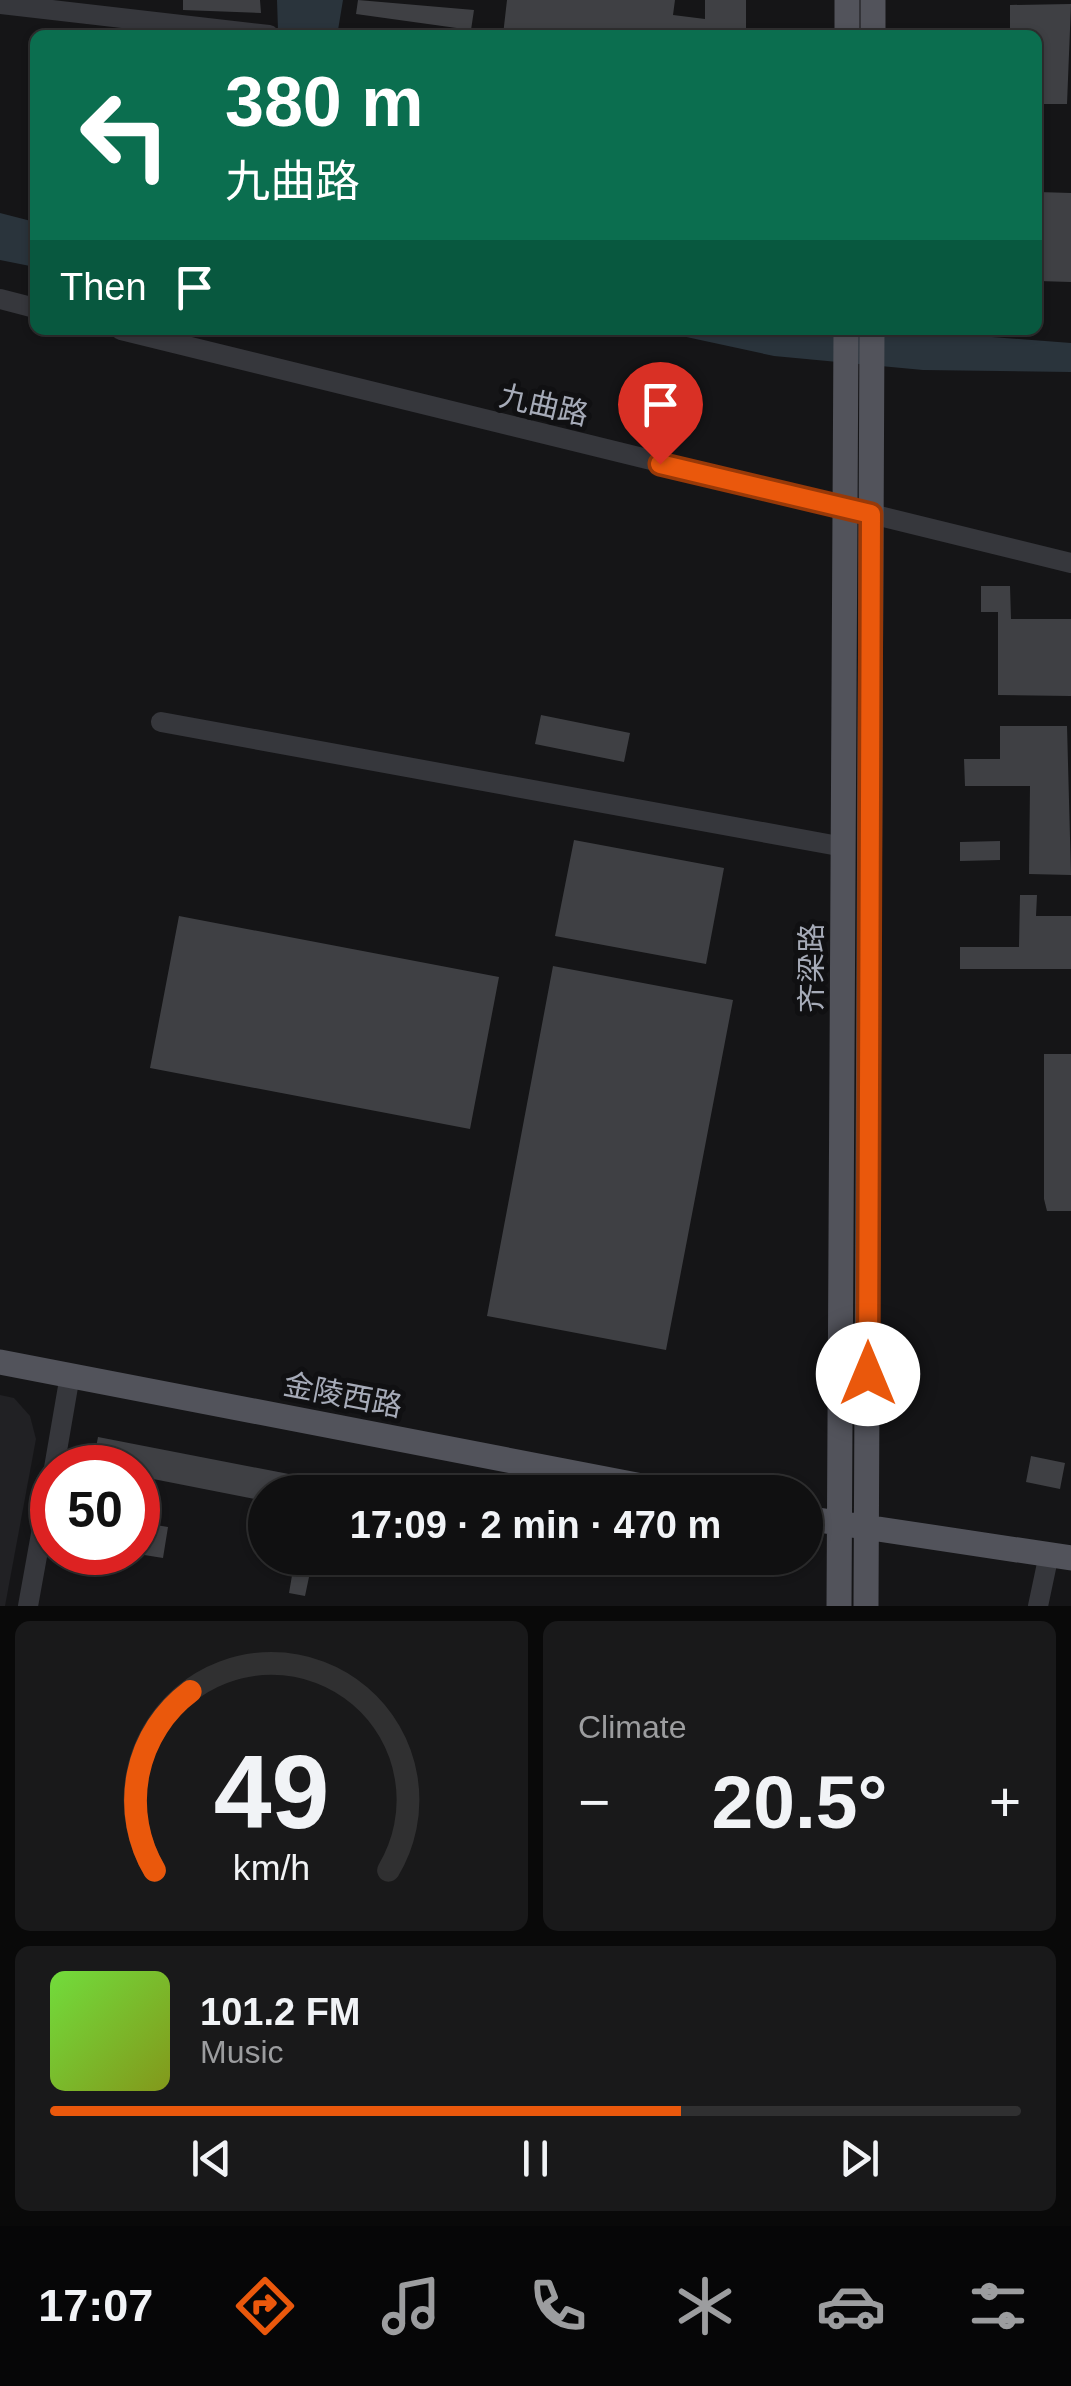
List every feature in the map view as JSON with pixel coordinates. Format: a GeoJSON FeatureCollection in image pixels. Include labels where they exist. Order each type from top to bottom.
{"type":"FeatureCollection","features":[{"type":"Feature","properties":{"kind":"main road"},"geometry":{"type":"LineString","coordinates":[[847,0],[847,30]]}},
{"type":"Feature","properties":{"kind":"main road"},"geometry":{"type":"LineString","coordinates":[[873,0],[873,30]]}},
{"type":"Feature","properties":{"kind":"main road","name":"齐梁路"},"geometry":{"type":"LineString","coordinates":[[839,1606],[846,335]]}},
{"type":"Feature","properties":{"kind":"main road","name":"齐梁路"},"geometry":{"type":"LineString","coordinates":[[866,1606],[872,335]]}},
{"type":"Feature","properties":{"kind":"main road","name":"金陵西路"},"geometry":{"type":"LineString","coordinates":[[0,1362],[585,1475]]}},
{"type":"Feature","properties":{"kind":"main road"},"geometry":{"type":"LineString","coordinates":[[823,1522],[1060,1556]]}},
{"type":"Feature","properties":{"kind":"street"},"geometry":{"type":"LineString","coordinates":[[0,4],[226,30]]}},
{"type":"Feature","properties":{"kind":"street"},"geometry":{"type":"LineString","coordinates":[[0,299],[30,307]]}},
{"type":"Feature","properties":{"kind":"street","name":"九曲路"},"geometry":{"type":"LineString","coordinates":[[142,335],[1071,564]]}},
{"type":"Feature","properties":{"kind":"street"},"geometry":{"type":"LineString","coordinates":[[161,722],[844,847]]}},
{"type":"Feature","properties":{"kind":"street"},"geometry":{"type":"LineString","coordinates":[[57,1445],[70,1375]]}},
{"type":"Feature","properties":{"kind":"street"},"geometry":{"type":"LineString","coordinates":[[1038,1606],[1060,1556]]}},
{"type":"Feature","properties":{"kind":"street"},"geometry":{"type":"LineString","coordinates":[[28,1606],[34,1575]]}},
{"type":"Feature","properties":{"kind":"shaded area"},"geometry":{"type":"Polygon","coordinates":[[[277,0],[343,0],[338,30],[278,30],[277,0]]]}},
{"type":"Feature","properties":{"kind":"shaded area"},"geometry":{"type":"Polygon","coordinates":[[[0,213],[30,221],[30,266],[0,260],[0,213]]]}},
{"type":"Feature","properties":{"kind":"shaded area"},"geometry":{"type":"Polygon","coordinates":[[[677,335],[966,335],[1071,343],[1071,372],[923,370],[774,356],[677,335]]]}},
{"type":"Feature","properties":{"kind":"shaded area"},"geometry":{"type":"Polygon","coordinates":[[[0,1395],[14,1398],[30,1416],[36,1439],[35,1445],[30,1445],[30,1471],[5,1606],[0,1606],[0,1395]]]}},
{"type":"Feature","properties":{"kind":"building"},"geometry":{"type":"Polygon","coordinates":[[[183,0],[260,0],[261,13],[183,10],[183,0]]]}},
{"type":"Feature","properties":{"kind":"building"},"geometry":{"type":"Polygon","coordinates":[[[358,0],[474,10],[471,30],[356,14],[358,0]]]}},
{"type":"Feature","properties":{"kind":"building"},"geometry":{"type":"Polygon","coordinates":[[[507,0],[675,0],[673,15],[705,19],[705,0],[746,0],[746,30],[504,30],[507,0]]]}},
{"type":"Feature","properties":{"kind":"building"},"geometry":{"type":"Polygon","coordinates":[[[1071,4],[1067,104],[1042,104],[1042,30],[1010,30],[1010,5],[1071,4]]]}},
{"type":"Feature","properties":{"kind":"building"},"geometry":{"type":"Polygon","coordinates":[[[1042,192],[1071,193],[1071,282],[1042,281],[1042,192]]]}},
{"type":"Feature","properties":{"kind":"building"},"geometry":{"type":"Polygon","coordinates":[[[981,586],[1010,586],[1011,619],[1071,619],[1071,696],[998,695],[998,612],[981,612],[981,586]]]}},
{"type":"Feature","properties":{"kind":"building"},"geometry":{"type":"Polygon","coordinates":[[[541,715],[630,733],[624,762],[535,744],[541,715]]]}},
{"type":"Feature","properties":{"kind":"building"},"geometry":{"type":"Polygon","coordinates":[[[1000,726],[1067,726],[1071,875],[1029,874],[1030,786],[965,786],[964,759],[1000,759],[1000,726]]]}},
{"type":"Feature","properties":{"kind":"building"},"geometry":{"type":"Polygon","coordinates":[[[574,840],[724,868],[706,964],[555,936],[574,840]]]}},
{"type":"Feature","properties":{"kind":"building"},"geometry":{"type":"Polygon","coordinates":[[[1000,841],[1000,860],[960,861],[960,842],[1000,841]]]}},
{"type":"Feature","properties":{"kind":"building"},"geometry":{"type":"Polygon","coordinates":[[[1020,895],[1037,895],[1036,916],[1071,916],[1071,969],[960,969],[960,947],[1019,947],[1020,895]]]}},
{"type":"Feature","properties":{"kind":"building"},"geometry":{"type":"Polygon","coordinates":[[[179,916],[499,977],[470,1129],[150,1068],[179,916]]]}},
{"type":"Feature","properties":{"kind":"building"},"geometry":{"type":"Polygon","coordinates":[[[553,966],[733,1000],[666,1350],[487,1316],[553,966]]]}},
{"type":"Feature","properties":{"kind":"building"},"geometry":{"type":"Polygon","coordinates":[[[1044,1054],[1071,1054],[1071,1211],[1047,1211],[1044,1199],[1044,1054]]]}},
{"type":"Feature","properties":{"kind":"building"},"geometry":{"type":"Polygon","coordinates":[[[98,1437],[139,1445],[96,1445],[98,1437]]]}},
{"type":"Feature","properties":{"kind":"building"},"geometry":{"type":"Polygon","coordinates":[[[160,1449],[294,1475],[248,1475],[248,1498],[160,1480],[160,1449]]]}},
{"type":"Feature","properties":{"kind":"building"},"geometry":{"type":"Polygon","coordinates":[[[1031,1456],[1065,1463],[1060,1489],[1026,1482],[1031,1456]]]}},
{"type":"Feature","properties":{"kind":"building"},"geometry":{"type":"Polygon","coordinates":[[[160,1526],[168,1527],[163,1558],[160,1558],[160,1526]]]}},
{"type":"Feature","properties":{"kind":"building"},"geometry":{"type":"Polygon","coordinates":[[[292,1575],[309,1575],[305,1596],[289,1593],[292,1575]]]}},
{"type":"Feature","properties":{"kind":"route"},"geometry":{"type":"LineString","coordinates":[[660,464],[871,514],[868,1374]]}}]}
